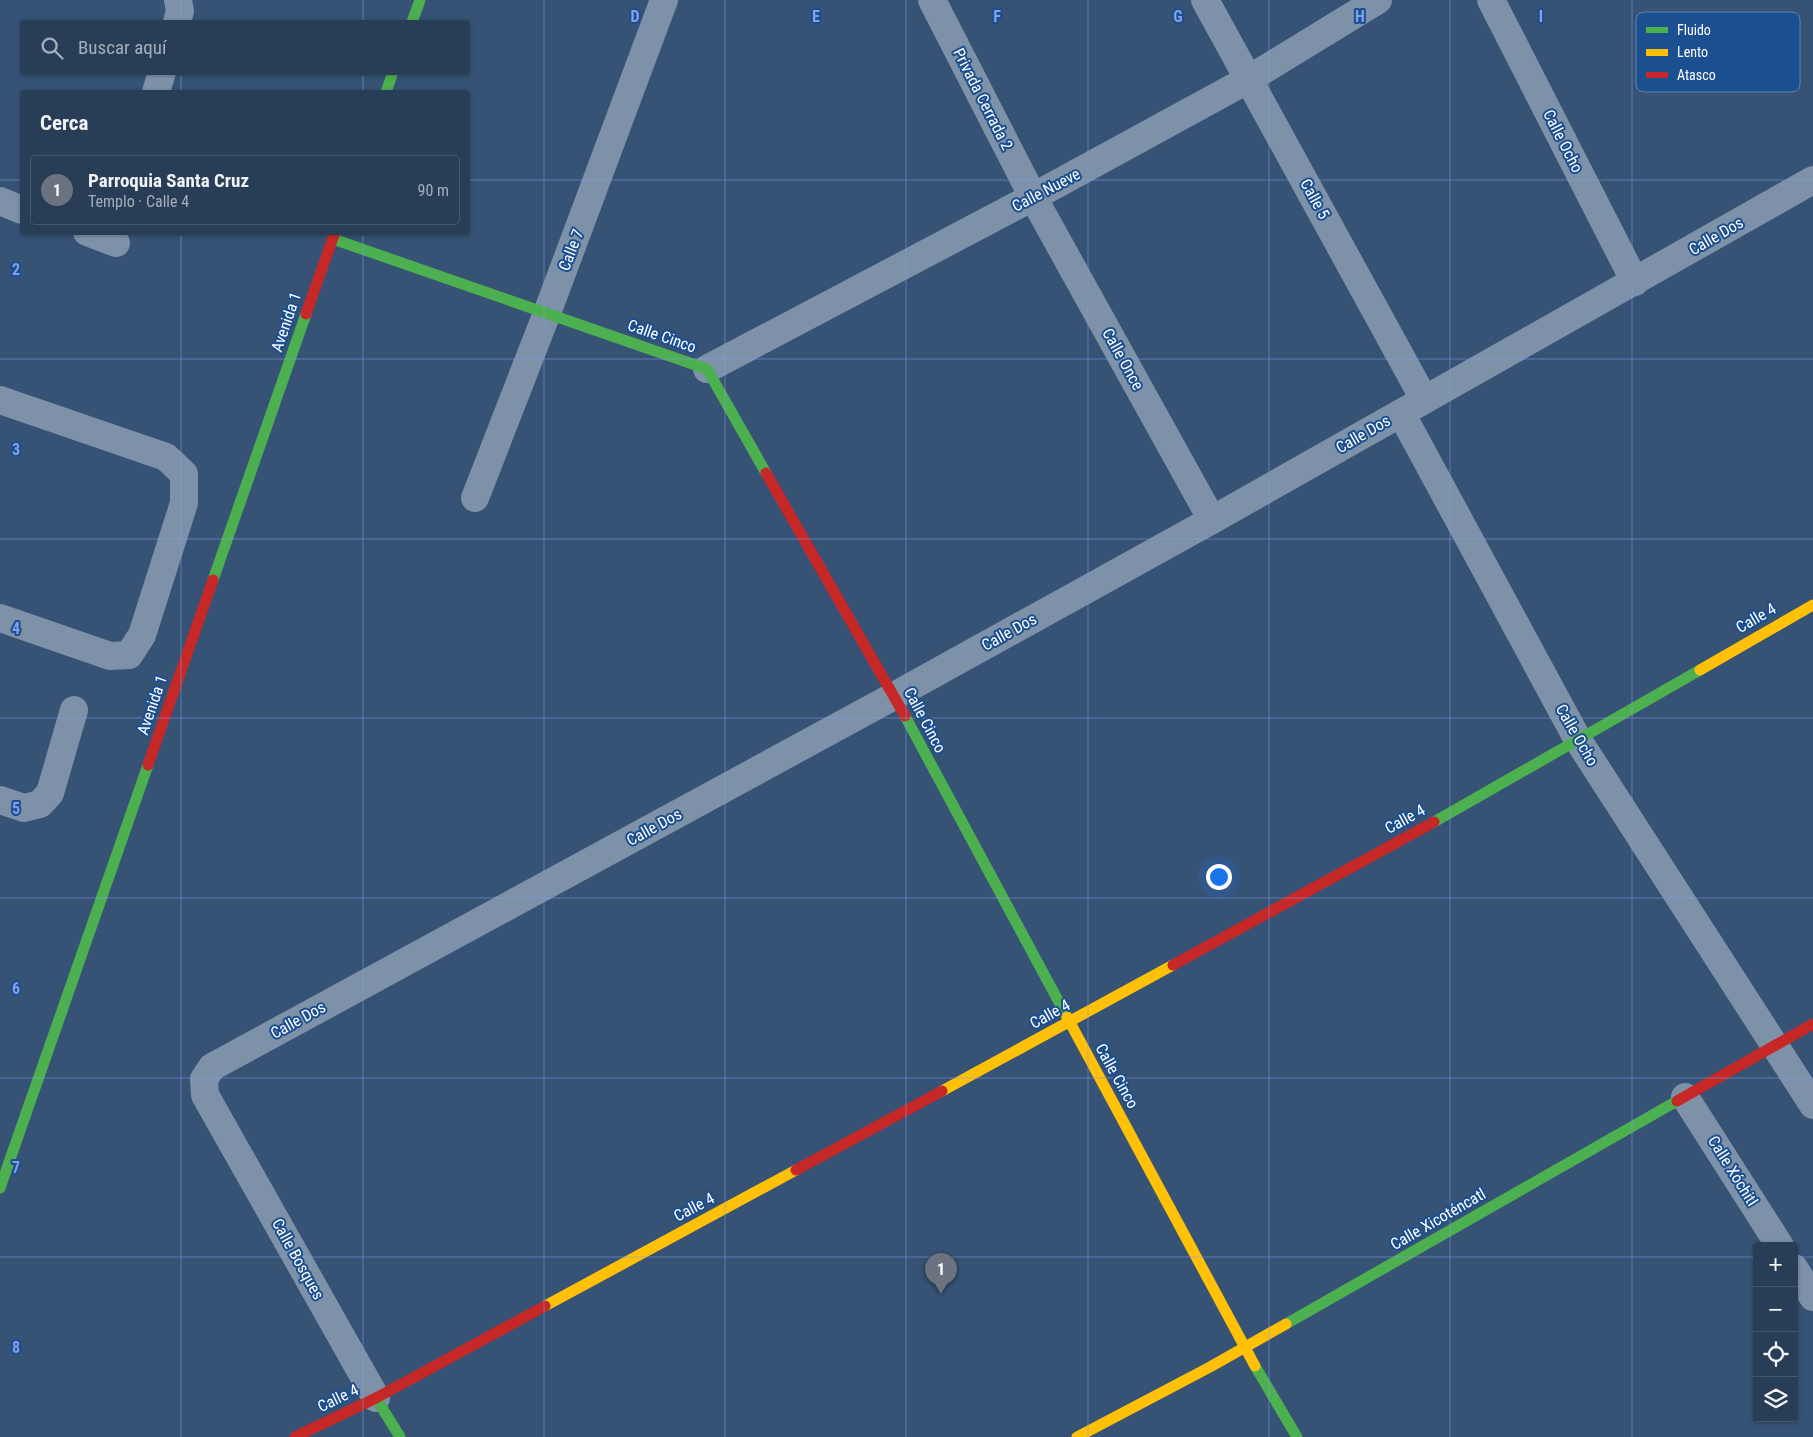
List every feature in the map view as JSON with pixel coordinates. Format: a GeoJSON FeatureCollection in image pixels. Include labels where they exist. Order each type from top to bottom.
{"type":"FeatureCollection","features":[{"type":"Feature","properties":{"kind":"street"},"geometry":{"type":"LineString","coordinates":[[178,0],[180,11],[178,20]]}},
{"type":"Feature","properties":{"kind":"street"},"geometry":{"type":"LineString","coordinates":[[413,20],[420,0]]}},
{"type":"Feature","properties":{"kind":"street","name":"Calle 7"},"geometry":{"type":"LineString","coordinates":[[474,498],[547,313],[664,0]]}},
{"type":"Feature","properties":{"kind":"street","name":"Privada Cerrada 2"},"geometry":{"type":"LineString","coordinates":[[932,0],[1034,197]]}},
{"type":"Feature","properties":{"kind":"street","name":"Calle 5"},"geometry":{"type":"LineString","coordinates":[[1205,0],[1424,399]]}},
{"type":"Feature","properties":{"kind":"street","name":"Calle Nueve"},"geometry":{"type":"LineString","coordinates":[[707,369],[1034,197],[1249,79],[1378,0]]}},
{"type":"Feature","properties":{"kind":"street","name":"Calle Ocho"},"geometry":{"type":"LineString","coordinates":[[1491,0],[1635,282]]}},
{"type":"Feature","properties":{"kind":"street"},"geometry":{"type":"LineString","coordinates":[[157,90],[161,75]]}},
{"type":"Feature","properties":{"kind":"street"},"geometry":{"type":"LineString","coordinates":[[387,90],[393,75]]}},
{"type":"Feature","properties":{"kind":"street","name":"Calle Dos"},"geometry":{"type":"LineString","coordinates":[[204,1078],[212,1067],[894,696],[1212,520],[1813,180]]}},
{"type":"Feature","properties":{"kind":"street","name":"Calle Once"},"geometry":{"type":"LineString","coordinates":[[1034,197],[1212,520]]}},
{"type":"Feature","properties":{"kind":"street"},"geometry":{"type":"LineString","coordinates":[[0,202],[20,209]]}},
{"type":"Feature","properties":{"kind":"street"},"geometry":{"type":"LineString","coordinates":[[95,235],[116,243]]}},
{"type":"Feature","properties":{"kind":"street","name":"Calle Cinco"},"geometry":{"type":"LineString","coordinates":[[334,236],[707,369],[894,696],[1069,1022],[1297,1437]]}},
{"type":"Feature","properties":{"kind":"street","name":"Avenida 1"},"geometry":{"type":"LineString","coordinates":[[0,1188],[334,236]]}},
{"type":"Feature","properties":{"kind":"street"},"geometry":{"type":"LineString","coordinates":[[0,400],[166,457],[184,474],[184,503],[142,634],[129,655],[110,656],[0,618]]}},
{"type":"Feature","properties":{"kind":"street","name":"Calle Ocho"},"geometry":{"type":"LineString","coordinates":[[1401,413],[1578,740],[1813,1105]]}},
{"type":"Feature","properties":{"kind":"street","name":"Calle 4"},"geometry":{"type":"LineString","coordinates":[[295,1437],[376,1398],[1069,1022],[1457,809],[1813,604]]}},
{"type":"Feature","properties":{"kind":"street"},"geometry":{"type":"LineString","coordinates":[[0,800],[24,808],[40,804],[50,793],[74,710]]}},
{"type":"Feature","properties":{"kind":"street","name":"Calle Xicoténcatl"},"geometry":{"type":"LineString","coordinates":[[1076,1437],[1210,1368],[1813,1024]]}},
{"type":"Feature","properties":{"kind":"street","name":"Calle Bosques"},"geometry":{"type":"LineString","coordinates":[[204,1078],[205,1095],[376,1398],[400,1437]]}},
{"type":"Feature","properties":{"kind":"street","name":"Calle Xóchitl"},"geometry":{"type":"LineString","coordinates":[[1685,1097],[1777,1242]]}},
{"type":"Feature","properties":{"kind":"street"},"geometry":{"type":"LineString","coordinates":[[1798,1274],[1813,1298]]}},
{"type":"Feature","properties":{"kind":"traffic: fast"},"geometry":{"type":"LineString","coordinates":[[413,20],[420,0]]}},
{"type":"Feature","properties":{"kind":"traffic: fast"},"geometry":{"type":"LineString","coordinates":[[387,90],[392,75]]}},
{"type":"Feature","properties":{"kind":"traffic: fast"},"geometry":{"type":"LineString","coordinates":[[333,239],[707,369],[766,473]]}},
{"type":"Feature","properties":{"kind":"traffic: fast"},"geometry":{"type":"LineString","coordinates":[[213,580],[306,314]]}},
{"type":"Feature","properties":{"kind":"traffic: fast"},"geometry":{"type":"LineString","coordinates":[[1434,822],[1700,670]]}},
{"type":"Feature","properties":{"kind":"traffic: fast"},"geometry":{"type":"LineString","coordinates":[[905,716],[1067,1017]]}},
{"type":"Feature","properties":{"kind":"traffic: fast"},"geometry":{"type":"LineString","coordinates":[[0,1188],[148,765]]}},
{"type":"Feature","properties":{"kind":"traffic: fast"},"geometry":{"type":"LineString","coordinates":[[1286,1324],[1677,1101]]}},
{"type":"Feature","properties":{"kind":"traffic: fast"},"geometry":{"type":"LineString","coordinates":[[1255,1366],[1297,1437]]}},
{"type":"Feature","properties":{"kind":"traffic: fast"},"geometry":{"type":"LineString","coordinates":[[376,1398],[400,1437]]}},
{"type":"Feature","properties":{"kind":"traffic: slow"},"geometry":{"type":"LineString","coordinates":[[1700,670],[1813,605]]}},
{"type":"Feature","properties":{"kind":"traffic: slow"},"geometry":{"type":"LineString","coordinates":[[942,1091],[1173,965]]}},
{"type":"Feature","properties":{"kind":"traffic: slow"},"geometry":{"type":"LineString","coordinates":[[1067,1017],[1255,1366]]}},
{"type":"Feature","properties":{"kind":"traffic: slow"},"geometry":{"type":"LineString","coordinates":[[545,1306],[796,1170]]}},
{"type":"Feature","properties":{"kind":"traffic: slow"},"geometry":{"type":"LineString","coordinates":[[1077,1437],[1210,1367],[1286,1324]]}},
{"type":"Feature","properties":{"kind":"traffic: jam"},"geometry":{"type":"LineString","coordinates":[[306,314],[334,235]]}},
{"type":"Feature","properties":{"kind":"traffic: jam"},"geometry":{"type":"LineString","coordinates":[[766,473],[905,716]]}},
{"type":"Feature","properties":{"kind":"traffic: jam"},"geometry":{"type":"LineString","coordinates":[[148,765],[213,580]]}},
{"type":"Feature","properties":{"kind":"traffic: jam"},"geometry":{"type":"LineString","coordinates":[[1173,965],[1434,822]]}},
{"type":"Feature","properties":{"kind":"traffic: jam"},"geometry":{"type":"LineString","coordinates":[[1677,1101],[1813,1024]]}},
{"type":"Feature","properties":{"kind":"traffic: jam"},"geometry":{"type":"LineString","coordinates":[[796,1170],[942,1091]]}},
{"type":"Feature","properties":{"kind":"traffic: jam"},"geometry":{"type":"LineString","coordinates":[[295,1437],[376,1398],[545,1306]]}},
{"type":"Feature","properties":{"kind":"place","name":"Parroquia Santa Cruz"},"geometry":{"type":"Point","coordinates":[941,1294]}}]}
